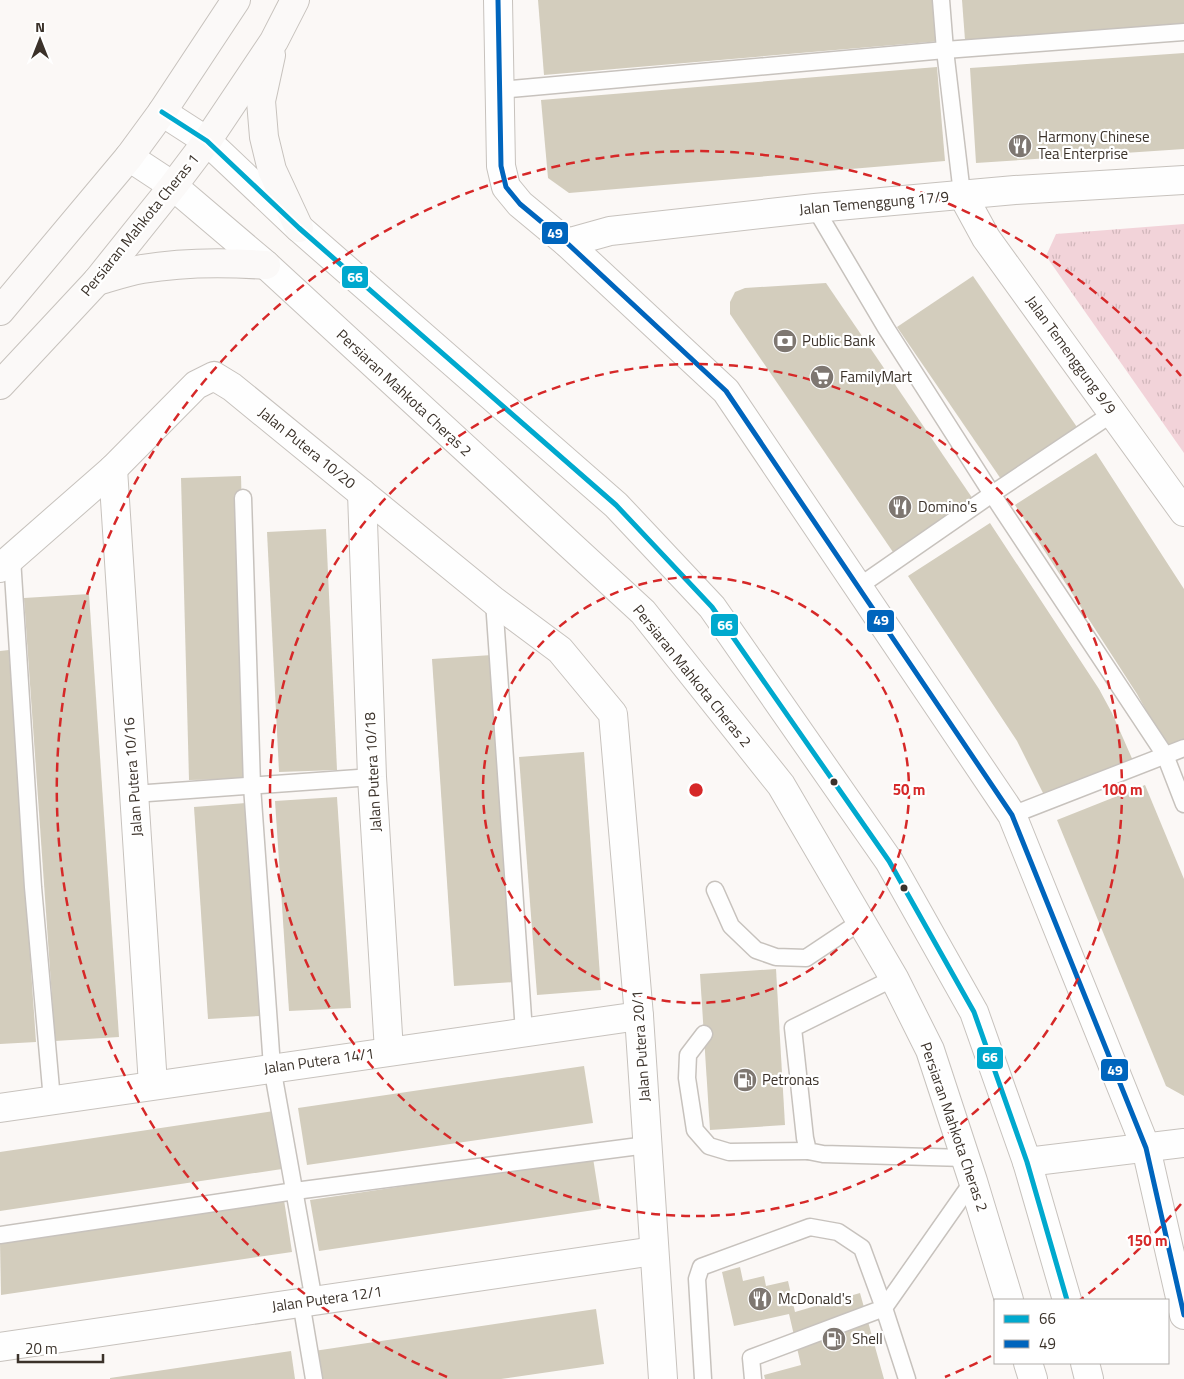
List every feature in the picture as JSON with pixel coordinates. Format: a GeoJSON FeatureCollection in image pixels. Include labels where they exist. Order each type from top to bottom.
{"type":"FeatureCollection","features":[{"type":"Feature","properties":{"kind":"main road"},"geometry":{"type":"LineString","coordinates":[[0,311],[129,157],[162,112],[236,0]]}},
{"type":"Feature","properties":{"kind":"main road","name":"Persiaran Mahkota Cheras 1"},"geometry":{"type":"LineString","coordinates":[[0,385],[97,282],[173,186],[207,141],[274,42],[295,0]]}},
{"type":"Feature","properties":{"kind":"main road"},"geometry":{"type":"LineString","coordinates":[[274,42],[261,101],[264,136],[272,170],[299,228]]}},
{"type":"Feature","properties":{"kind":"main road"},"geometry":{"type":"LineString","coordinates":[[97,282],[140,269],[180,264],[221,262],[266,266]]}},
{"type":"Feature","properties":{"kind":"street"},"geometry":{"type":"LineString","coordinates":[[498,0],[501,166],[506,187],[520,204],[567,243],[726,391],[1012,815],[1146,1148],[1183,1309]]}},
{"type":"Feature","properties":{"kind":"street"},"geometry":{"type":"LineString","coordinates":[[162,112],[207,141],[299,228],[616,505],[712,607],[893,868],[974,1012],[1027,1162],[1067,1299]]}},
{"type":"Feature","properties":{"kind":"street","name":"Persiaran Mahkota Cheras 2"},"geometry":{"type":"LineString","coordinates":[[129,157],[173,186],[266,266],[643,612],[781,785],[894,978],[930,1050],[1009,1299]]}},
{"type":"Feature","properties":{"kind":"street","name":"Jalan Temenggung 17/9"},"geometry":{"type":"LineString","coordinates":[[567,243],[610,231],[815,208],[962,194],[1184,180]]}},
{"type":"Feature","properties":{"kind":"street","name":"Jalan Temenggung 9/9"},"geometry":{"type":"LineString","coordinates":[[962,194],[986,238],[1184,512]]}},
{"type":"Feature","properties":{"kind":"street","name":"Jalan Putera 10/20"},"geometry":{"type":"LineString","coordinates":[[6,563],[113,469],[196,384],[214,376],[232,387],[494,601],[560,650],[613,714]]}},
{"type":"Feature","properties":{"kind":"street","name":"Jalan Putera 10/16"},"geometry":{"type":"LineString","coordinates":[[113,469],[153,1085]]}},
{"type":"Feature","properties":{"kind":"street","name":"Jalan Putera 10/18"},"geometry":{"type":"LineString","coordinates":[[362,493],[372,777],[388,1051]]}},
{"type":"Feature","properties":{"kind":"street","name":"Jalan Putera 20/1"},"geometry":{"type":"LineString","coordinates":[[613,714],[639,1016],[663,1379]]}},
{"type":"Feature","properties":{"kind":"street","name":"Jalan Putera 14/1"},"geometry":{"type":"LineString","coordinates":[[0,1108],[272,1067],[639,1016]]}},
{"type":"Feature","properties":{"kind":"street"},"geometry":{"type":"LineString","coordinates":[[1027,1162],[1184,1143]]}},
{"type":"Feature","properties":{"kind":"street","name":"Jalan Putera 12/1"},"geometry":{"type":"LineString","coordinates":[[0,1348],[654,1252]]}},
{"type":"Feature","properties":{"kind":"street"},"geometry":{"type":"LineString","coordinates":[[1028,1364],[1033,1379]]}},
{"type":"Feature","properties":{"kind":"street"},"geometry":{"type":"LineString","coordinates":[[1085,1364],[1089,1379]]}},
{"type":"Feature","properties":{"kind":"lane"},"geometry":{"type":"LineString","coordinates":[[941,0],[962,194]]}},
{"type":"Feature","properties":{"kind":"lane"},"geometry":{"type":"LineString","coordinates":[[500,90],[945,50],[1184,32]]}},
{"type":"Feature","properties":{"kind":"lane"},"geometry":{"type":"LineString","coordinates":[[815,208],[886,328],[992,494],[1165,755],[1184,804]]}},
{"type":"Feature","properties":{"kind":"lane"},"geometry":{"type":"LineString","coordinates":[[858,587],[1113,413]]}},
{"type":"Feature","properties":{"kind":"lane"},"geometry":{"type":"LineString","coordinates":[[243,498],[252,786],[272,1067],[295,1191],[308,1302],[314,1379]]}},
{"type":"Feature","properties":{"kind":"lane"},"geometry":{"type":"LineString","coordinates":[[6,563],[52,1100]]}},
{"type":"Feature","properties":{"kind":"lane"},"geometry":{"type":"LineString","coordinates":[[494,601],[524,1032]]}},
{"type":"Feature","properties":{"kind":"lane"},"geometry":{"type":"LineString","coordinates":[[1012,815],[1184,748]]}},
{"type":"Feature","properties":{"kind":"lane"},"geometry":{"type":"LineString","coordinates":[[134,794],[372,777]]}},
{"type":"Feature","properties":{"kind":"lane"},"geometry":{"type":"LineString","coordinates":[[715,890],[731,926],[756,950],[776,957],[806,958],[860,922]]}},
{"type":"Feature","properties":{"kind":"lane"},"geometry":{"type":"LineString","coordinates":[[808,1151],[786,1028],[894,978]]}},
{"type":"Feature","properties":{"kind":"lane"},"geometry":{"type":"LineString","coordinates":[[704,1034],[688,1055],[687,1078],[695,1130],[709,1146],[729,1152],[808,1151],[969,1169],[884,1308],[751,1358],[753,1379]]}},
{"type":"Feature","properties":{"kind":"lane"},"geometry":{"type":"LineString","coordinates":[[0,1234],[295,1191],[647,1145]]}},
{"type":"Feature","properties":{"kind":"lane"},"geometry":{"type":"LineString","coordinates":[[703,1379],[696,1279],[701,1267],[810,1227],[838,1232],[862,1248],[907,1379]]}},
{"type":"Feature","properties":{"kind":"green space"},"geometry":{"type":"Polygon","coordinates":[[[1184,224],[1184,453],[1046,256],[1056,234],[1184,224]]]}},
{"type":"Feature","properties":{"kind":"building"},"geometry":{"type":"Polygon","coordinates":[[[538,0],[937,0],[941,41],[544,75],[538,0]]]}},
{"type":"Feature","properties":{"kind":"building"},"geometry":{"type":"Polygon","coordinates":[[[962,0],[1184,0],[1184,24],[965,40],[962,0]]]}},
{"type":"Feature","properties":{"kind":"building"},"geometry":{"type":"Polygon","coordinates":[[[1184,53],[1184,149],[976,163],[970,68],[1184,53]]]}},
{"type":"Feature","properties":{"kind":"building"},"geometry":{"type":"Polygon","coordinates":[[[937,67],[945,161],[569,193],[548,178],[541,100],[937,67]]]}},
{"type":"Feature","properties":{"kind":"building"},"geometry":{"type":"Polygon","coordinates":[[[973,276],[1079,430],[1003,482],[897,327],[973,276]]]}},
{"type":"Feature","properties":{"kind":"building"},"geometry":{"type":"Polygon","coordinates":[[[826,283],[975,502],[895,555],[730,314],[730,302],[735,292],[745,288],[826,283]]]}},
{"type":"Feature","properties":{"kind":"building"},"geometry":{"type":"Polygon","coordinates":[[[1096,453],[1184,589],[1184,739],[1162,748],[1152,721],[1137,694],[1015,505],[1096,453]]]}},
{"type":"Feature","properties":{"kind":"building"},"geometry":{"type":"Polygon","coordinates":[[[241,476],[249,779],[189,780],[181,478],[241,476]]]}},
{"type":"Feature","properties":{"kind":"building"},"geometry":{"type":"Polygon","coordinates":[[[990,523],[1099,689],[1134,763],[1045,797],[1017,741],[908,576],[990,523]]]}},
{"type":"Feature","properties":{"kind":"building"},"geometry":{"type":"Polygon","coordinates":[[[326,529],[337,770],[279,772],[267,532],[326,529]]]}},
{"type":"Feature","properties":{"kind":"building"},"geometry":{"type":"Polygon","coordinates":[[[89,594],[119,1037],[55,1041],[24,598],[89,594]]]}},
{"type":"Feature","properties":{"kind":"building"},"geometry":{"type":"Polygon","coordinates":[[[9,650],[36,1042],[0,1044],[0,651],[9,650]]]}},
{"type":"Feature","properties":{"kind":"building"},"geometry":{"type":"Polygon","coordinates":[[[492,655],[514,982],[454,986],[432,659],[492,655]]]}},
{"type":"Feature","properties":{"kind":"building"},"geometry":{"type":"Polygon","coordinates":[[[584,752],[601,990],[537,995],[519,757],[584,752]]]}},
{"type":"Feature","properties":{"kind":"building"},"geometry":{"type":"Polygon","coordinates":[[[1145,785],[1184,879],[1184,1096],[1166,1086],[1057,820],[1145,785]]]}},
{"type":"Feature","properties":{"kind":"building"},"geometry":{"type":"Polygon","coordinates":[[[337,797],[351,1008],[289,1011],[275,801],[337,797]]]}},
{"type":"Feature","properties":{"kind":"building"},"geometry":{"type":"Polygon","coordinates":[[[246,803],[260,1016],[208,1019],[194,807],[246,803]]]}},
{"type":"Feature","properties":{"kind":"building","name":"Petronas"},"geometry":{"type":"Polygon","coordinates":[[[776,969],[785,1125],[710,1130],[700,974],[776,969]]]}},
{"type":"Feature","properties":{"kind":"building"},"geometry":{"type":"Polygon","coordinates":[[[584,1066],[593,1123],[307,1165],[298,1108],[584,1066]]]}},
{"type":"Feature","properties":{"kind":"building"},"geometry":{"type":"Polygon","coordinates":[[[274,1111],[282,1169],[0,1211],[0,1152],[274,1111]]]}},
{"type":"Feature","properties":{"kind":"building"},"geometry":{"type":"Polygon","coordinates":[[[593,1158],[601,1209],[319,1251],[310,1200],[593,1158]]]}},
{"type":"Feature","properties":{"kind":"building"},"geometry":{"type":"Polygon","coordinates":[[[284,1200],[292,1252],[1,1295],[0,1242],[284,1200]]]}},
{"type":"Feature","properties":{"kind":"building","name":"Shell"},"geometry":{"type":"Polygon","coordinates":[[[740,1267],[743,1281],[764,1276],[766,1286],[788,1281],[795,1312],[860,1293],[884,1379],[765,1379],[764,1375],[801,1365],[789,1314],[734,1326],[722,1272],[740,1267]]]}},
{"type":"Feature","properties":{"kind":"building"},"geometry":{"type":"Polygon","coordinates":[[[596,1309],[604,1364],[501,1379],[318,1379],[314,1351],[596,1309]]]}},
{"type":"Feature","properties":{"kind":"building"},"geometry":{"type":"Polygon","coordinates":[[[291,1351],[295,1379],[110,1379],[110,1378],[291,1351]]]}},
{"type":"Feature","properties":{"kind":"transit line","name":"49"},"geometry":{"type":"LineString","coordinates":[[498,0],[501,166],[506,187],[520,204],[567,243],[726,391],[1012,815],[1146,1148],[1184,1315]]}},
{"type":"Feature","properties":{"kind":"transit line","name":"66"},"geometry":{"type":"LineString","coordinates":[[162,112],[207,141],[299,228],[616,505],[712,607],[889,861],[974,1012],[1027,1162],[1067,1299]]}},
{"type":"Feature","properties":{"kind":"place","name":"Harmony Chinese Tea Enterprise"},"geometry":{"type":"Point","coordinates":[1020,146]}},
{"type":"Feature","properties":{"kind":"place","name":"Public Bank"},"geometry":{"type":"Point","coordinates":[785,341]}},
{"type":"Feature","properties":{"kind":"place","name":"FamilyMart"},"geometry":{"type":"Point","coordinates":[822,377]}},
{"type":"Feature","properties":{"kind":"place","name":"Domino's"},"geometry":{"type":"Point","coordinates":[900,507]}},
{"type":"Feature","properties":{"kind":"place","name":"Petronas"},"geometry":{"type":"Point","coordinates":[745,1080]}},
{"type":"Feature","properties":{"kind":"place","name":"McDonald's"},"geometry":{"type":"Point","coordinates":[760,1299]}},
{"type":"Feature","properties":{"kind":"place","name":"Shell"},"geometry":{"type":"Point","coordinates":[834,1339]}}]}
